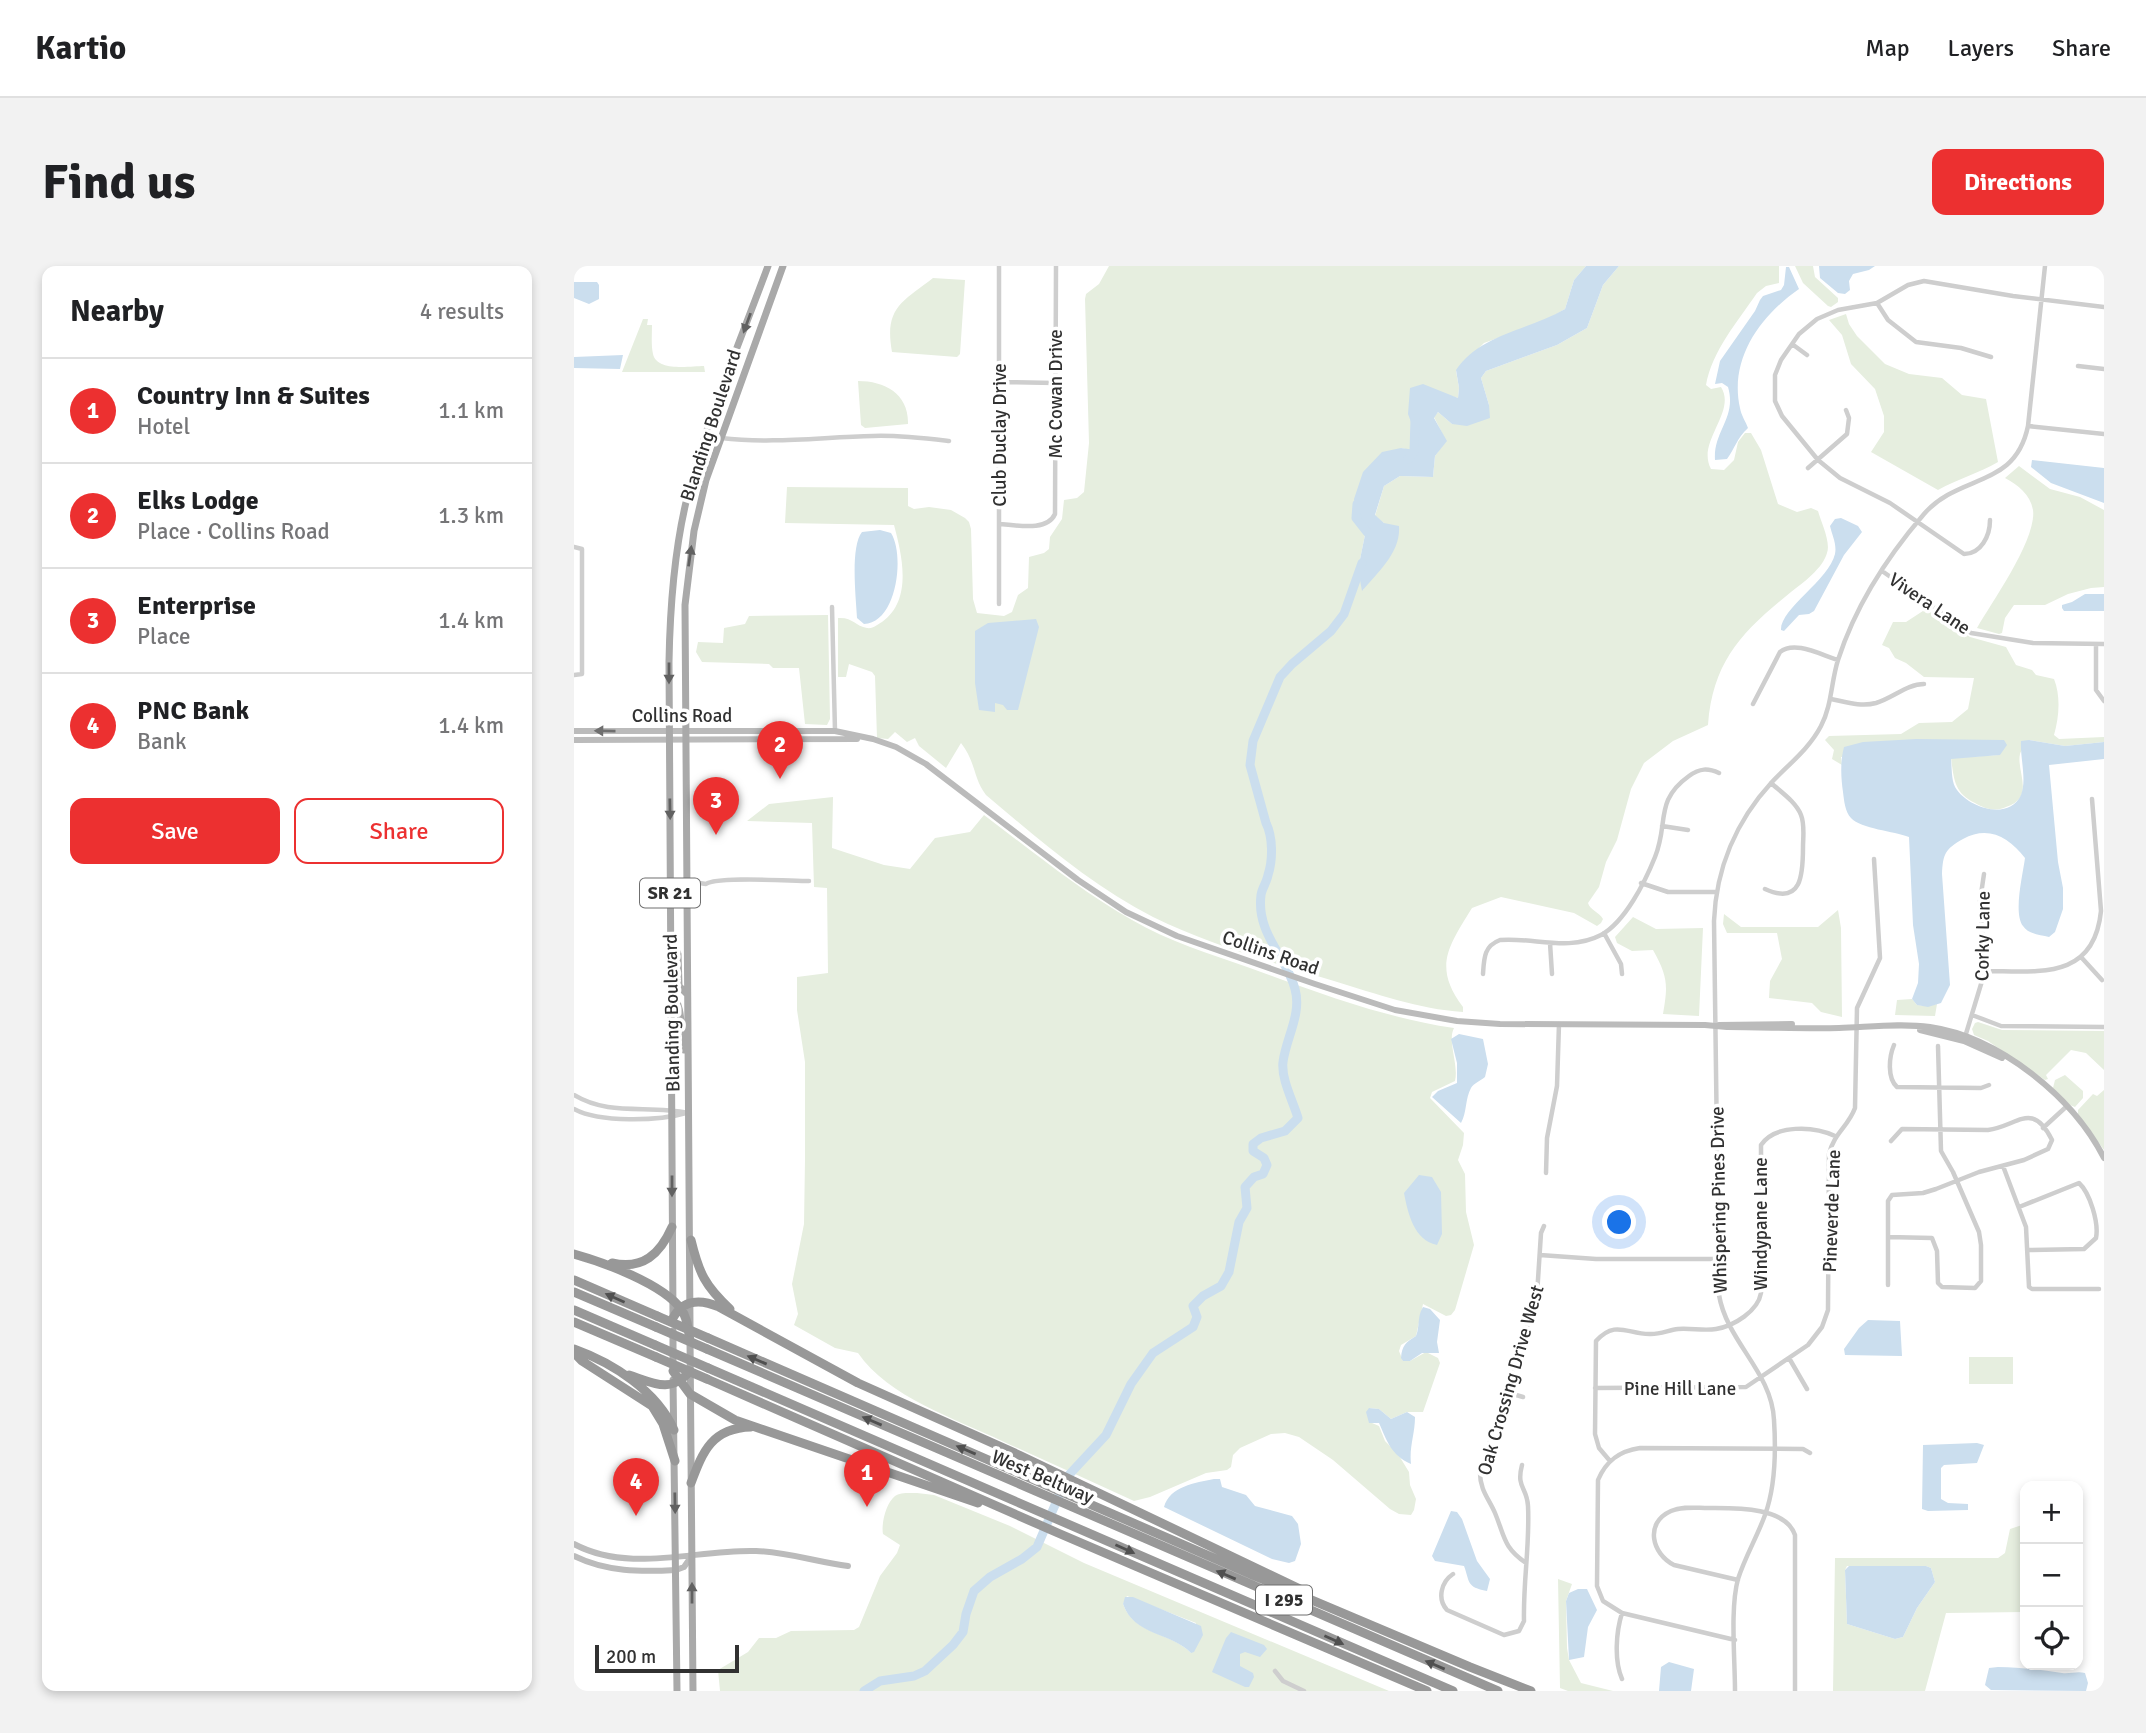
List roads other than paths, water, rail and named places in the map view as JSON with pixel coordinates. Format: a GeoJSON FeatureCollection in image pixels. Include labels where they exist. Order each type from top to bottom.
{"type":"FeatureCollection","features":[{"type":"Feature","properties":{"kind":"highway"},"geometry":{"type":"LineString","coordinates":[[574,1254],[624,1265],[643,1262],[660,1250],[672,1227]]}},
{"type":"Feature","properties":{"kind":"highway"},"geometry":{"type":"LineString","coordinates":[[691,1240],[699,1271],[707,1285],[736,1315]]}},
{"type":"Feature","properties":{"kind":"highway"},"geometry":{"type":"LineString","coordinates":[[586,1257],[633,1277],[676,1304],[688,1325],[690,1341]]}},
{"type":"Feature","properties":{"kind":"highway"},"geometry":{"type":"LineString","coordinates":[[574,1280],[1531,1691]]}},
{"type":"Feature","properties":{"kind":"highway","name":"West Beltway"},"geometry":{"type":"LineString","coordinates":[[574,1292],[1498,1691]]}},
{"type":"Feature","properties":{"kind":"highway"},"geometry":{"type":"LineString","coordinates":[[676,1304],[712,1303],[858,1383],[1130,1507],[1364,1621]]}},
{"type":"Feature","properties":{"kind":"highway"},"geometry":{"type":"LineString","coordinates":[[673,1318],[676,1304]]}},
{"type":"Feature","properties":{"kind":"highway","name":"West Beltway"},"geometry":{"type":"LineString","coordinates":[[574,1310],[1453,1691]]}},
{"type":"Feature","properties":{"kind":"highway"},"geometry":{"type":"LineString","coordinates":[[574,1322],[1427,1691]]}},
{"type":"Feature","properties":{"kind":"highway"},"geometry":{"type":"LineString","coordinates":[[574,1351],[585,1353],[617,1371],[657,1402],[674,1430]]}},
{"type":"Feature","properties":{"kind":"highway"},"geometry":{"type":"LineString","coordinates":[[574,1351],[582,1361],[652,1406],[663,1424],[674,1461]]}},
{"type":"Feature","properties":{"kind":"highway"},"geometry":{"type":"LineString","coordinates":[[617,1371],[647,1381],[677,1383],[690,1371]]}},
{"type":"Feature","properties":{"kind":"highway"},"geometry":{"type":"LineString","coordinates":[[673,1371],[677,1383],[725,1415],[1034,1523]]}},
{"type":"Feature","properties":{"kind":"highway"},"geometry":{"type":"LineString","coordinates":[[691,1483],[703,1454],[713,1440],[729,1431],[754,1427]]}},
{"type":"Feature","properties":{"kind":"main road","name":"Blanding Boulevard"},"geometry":{"type":"LineString","coordinates":[[676,1304],[671,1113],[671,605],[680,532],[693,476],[768,266]]}},
{"type":"Feature","properties":{"kind":"main road","name":"Blanding Boulevard"},"geometry":{"type":"LineString","coordinates":[[693,1691],[685,605],[694,531],[706,480],[783,266]]}},
{"type":"Feature","properties":{"kind":"main road"},"geometry":{"type":"LineString","coordinates":[[736,354],[748,358]]}},
{"type":"Feature","properties":{"kind":"main road"},"geometry":{"type":"LineString","coordinates":[[693,476],[706,480]]}},
{"type":"Feature","properties":{"kind":"main road"},"geometry":{"type":"LineString","coordinates":[[671,605],[685,605]]}},
{"type":"Feature","properties":{"kind":"main road"},"geometry":{"type":"LineString","coordinates":[[671,938],[678,954],[679,986],[687,994]]}},
{"type":"Feature","properties":{"kind":"main road"},"geometry":{"type":"LineString","coordinates":[[671,993],[680,1004],[681,1037],[687,1061]]}},
{"type":"Feature","properties":{"kind":"main road"},"geometry":{"type":"LineString","coordinates":[[673,1318],[673,1371]]}},
{"type":"Feature","properties":{"kind":"main road"},"geometry":{"type":"LineString","coordinates":[[677,1383],[674,1430],[677,1691]]}},
{"type":"Feature","properties":{"kind":"street","name":"Club Duclay Drive"},"geometry":{"type":"LineString","coordinates":[[999,266],[999,604]]}},
{"type":"Feature","properties":{"kind":"street","name":"Mc Cowan Drive"},"geometry":{"type":"LineString","coordinates":[[999,524],[1044,525],[1051,521],[1055,511],[1056,266]]}},
{"type":"Feature","properties":{"kind":"street","name":"Whispering Pines Drive"},"geometry":{"type":"LineString","coordinates":[[1735,1691],[1738,1580],[1766,1514],[1773,1487],[1774,1449],[1773,1409],[1762,1377],[1728,1326],[1719,1295],[1714,921],[1717,892],[1728,850],[1752,807],[1815,737],[1831,699],[1838,660],[1862,602],[1882,571],[1918,522],[1936,503],[1947,494],[1997,474],[2008,466],[2022,446],[2028,426],[2045,266]]}},
{"type":"Feature","properties":{"kind":"street"},"geometry":{"type":"LineString","coordinates":[[1990,520],[1990,529],[1980,547],[1970,554],[1958,552],[1890,503],[1840,478],[1818,460],[1782,415],[1774,394],[1774,375],[1791,344],[1808,326],[1827,315],[1848,308],[1877,303],[1908,285],[1924,281],[2104,307]]}},
{"type":"Feature","properties":{"kind":"street"},"geometry":{"type":"LineString","coordinates":[[1877,303],[1888,320],[1916,342],[1961,348],[1991,357]]}},
{"type":"Feature","properties":{"kind":"street"},"geometry":{"type":"LineString","coordinates":[[1791,344],[1807,355]]}},
{"type":"Feature","properties":{"kind":"street"},"geometry":{"type":"LineString","coordinates":[[2078,366],[2104,369]]}},
{"type":"Feature","properties":{"kind":"street"},"geometry":{"type":"LineString","coordinates":[[999,382],[1055,383]]}},
{"type":"Feature","properties":{"kind":"street"},"geometry":{"type":"LineString","coordinates":[[1808,468],[1847,434],[1849,418],[1846,410]]}},
{"type":"Feature","properties":{"kind":"street"},"geometry":{"type":"LineString","coordinates":[[2028,426],[2104,435]]}},
{"type":"Feature","properties":{"kind":"street"},"geometry":{"type":"LineString","coordinates":[[720,438],[802,440],[889,436],[949,441]]}},
{"type":"Feature","properties":{"kind":"street"},"geometry":{"type":"LineString","coordinates":[[574,547],[582,549],[582,674],[574,675]]}},
{"type":"Feature","properties":{"kind":"street","name":"Vivera Lane"},"geometry":{"type":"LineString","coordinates":[[1882,571],[1971,633],[2033,643],[2104,644]]}},
{"type":"Feature","properties":{"kind":"street"},"geometry":{"type":"LineString","coordinates":[[832,607],[835,731]]}},
{"type":"Feature","properties":{"kind":"street"},"geometry":{"type":"LineString","coordinates":[[2096,644],[2096,697],[2104,701]]}},
{"type":"Feature","properties":{"kind":"street"},"geometry":{"type":"LineString","coordinates":[[1753,704],[1784,648],[1796,647],[1838,660]]}},
{"type":"Feature","properties":{"kind":"street"},"geometry":{"type":"LineString","coordinates":[[1831,699],[1867,705],[1882,701],[1916,684],[1924,684]]}},
{"type":"Feature","properties":{"kind":"street","name":"Collins Road"},"geometry":{"type":"LineString","coordinates":[[574,731],[835,731],[873,739],[896,747],[926,764],[1078,880],[1126,912],[1177,936],[1383,1007],[1423,1017],[1500,1024],[1898,1027],[1964,1039],[2017,1064],[2046,1085],[2067,1106],[2104,1158]]}},
{"type":"Feature","properties":{"kind":"street","name":"Collins Road"},"geometry":{"type":"LineString","coordinates":[[574,740],[873,739]]}},
{"type":"Feature","properties":{"kind":"street"},"geometry":{"type":"LineString","coordinates":[[1483,974],[1483,958],[1495,942],[1584,942],[1604,933],[1621,918],[1655,856],[1668,799],[1679,784],[1702,769],[1719,773]]}},
{"type":"Feature","properties":{"kind":"street"},"geometry":{"type":"LineString","coordinates":[[1765,888],[1774,893],[1790,891],[1799,884],[1803,873],[1802,817],[1795,806],[1771,783]]}},
{"type":"Feature","properties":{"kind":"street"},"geometry":{"type":"LineString","coordinates":[[1985,971],[2056,970],[2081,957],[2096,935],[2101,911],[2092,799]]}},
{"type":"Feature","properties":{"kind":"street"},"geometry":{"type":"LineString","coordinates":[[1662,826],[1688,830]]}},
{"type":"Feature","properties":{"kind":"street","name":"Pineverde Lane"},"geometry":{"type":"LineString","coordinates":[[1762,1377],[1816,1337],[1828,1310],[1829,1154],[1835,1136],[1850,1119],[1855,1108],[1853,1026],[1857,1008],[1880,958],[1874,859]]}},
{"type":"Feature","properties":{"kind":"street","name":"Corky Lane"},"geometry":{"type":"LineString","coordinates":[[1964,1039],[1985,971],[1980,901],[1984,874]]}},
{"type":"Feature","properties":{"kind":"street"},"geometry":{"type":"LineString","coordinates":[[685,880],[706,884],[710,881],[730,880],[810,881]]}},
{"type":"Feature","properties":{"kind":"street"},"geometry":{"type":"LineString","coordinates":[[1641,883],[1668,892],[1717,892]]}},
{"type":"Feature","properties":{"kind":"street"},"geometry":{"type":"LineString","coordinates":[[1604,933],[1621,964],[1622,974]]}},
{"type":"Feature","properties":{"kind":"street"},"geometry":{"type":"LineString","coordinates":[[1550,943],[1552,974]]}},
{"type":"Feature","properties":{"kind":"street"},"geometry":{"type":"LineString","coordinates":[[2081,957],[2102,980]]}},
{"type":"Feature","properties":{"kind":"street"},"geometry":{"type":"LineString","coordinates":[[1972,1015],[1999,1026],[2104,1027]]}},
{"type":"Feature","properties":{"kind":"street"},"geometry":{"type":"LineString","coordinates":[[1546,1173],[1547,1138],[1557,1086],[1559,1024]]}},
{"type":"Feature","properties":{"kind":"street"},"geometry":{"type":"LineString","coordinates":[[1894,1045],[1891,1053],[1891,1078],[1894,1084],[1901,1087],[1981,1088],[1989,1085]]}},
{"type":"Feature","properties":{"kind":"street"},"geometry":{"type":"LineString","coordinates":[[1888,1237],[1932,1238],[1937,1251],[1940,1286],[1979,1286],[1982,1281],[1980,1237],[1957,1181],[1941,1151],[1938,1046]]}},
{"type":"Feature","properties":{"kind":"street"},"geometry":{"type":"LineString","coordinates":[[574,1095],[589,1104],[608,1108],[671,1113]]}},
{"type":"Feature","properties":{"kind":"street"},"geometry":{"type":"LineString","coordinates":[[2043,1128],[2067,1106]]}},
{"type":"Feature","properties":{"kind":"street"},"geometry":{"type":"LineString","coordinates":[[574,1109],[599,1117],[689,1113]]}},
{"type":"Feature","properties":{"kind":"street"},"geometry":{"type":"LineString","coordinates":[[1888,1285],[1888,1201],[1892,1195],[1930,1191],[1979,1172],[2025,1160],[2048,1149],[2052,1140],[2032,1117],[2026,1117],[1995,1129],[1902,1129],[1891,1141]]}},
{"type":"Feature","properties":{"kind":"street","name":"Windypane Lane"},"geometry":{"type":"LineString","coordinates":[[1728,1326],[1754,1309],[1760,1299],[1761,1145],[1771,1134],[1783,1130],[1816,1130],[1835,1136]]}},
{"type":"Feature","properties":{"kind":"street"},"geometry":{"type":"LineString","coordinates":[[2003,1166],[2026,1227],[2027,1283],[2032,1289],[2099,1289]]}},
{"type":"Feature","properties":{"kind":"street"},"geometry":{"type":"LineString","coordinates":[[2019,1207],[2078,1183],[2082,1185],[2097,1226],[2096,1238],[2084,1249],[2027,1250]]}},
{"type":"Feature","properties":{"kind":"street","name":"Oak Crossing Drive West"},"geometry":{"type":"LineString","coordinates":[[1527,1563],[1507,1545],[1494,1511],[1483,1492],[1480,1473],[1537,1295],[1541,1233],[1544,1226]]}},
{"type":"Feature","properties":{"kind":"street"},"geometry":{"type":"LineString","coordinates":[[1540,1255],[1596,1259],[1718,1259]]}},
{"type":"Feature","properties":{"kind":"street"},"geometry":{"type":"LineString","coordinates":[[1610,1461],[1596,1440],[1594,1346],[1600,1336],[1618,1328],[1651,1334],[1728,1326]]}},
{"type":"Feature","properties":{"kind":"street"},"geometry":{"type":"LineString","coordinates":[[1789,1358],[1807,1389]]}},
{"type":"Feature","properties":{"kind":"street","name":"Pine Hill Lane"},"geometry":{"type":"LineString","coordinates":[[1595,1388],[1739,1388],[1746,1387],[1762,1377]]}},
{"type":"Feature","properties":{"kind":"street"},"geometry":{"type":"LineString","coordinates":[[1506,1392],[1523,1397]]}},
{"type":"Feature","properties":{"kind":"street"},"geometry":{"type":"LineString","coordinates":[[1735,1640],[1622,1613],[1611,1608],[1599,1595],[1596,1490],[1601,1471],[1610,1461],[1629,1449],[1640,1448],[1802,1449],[1810,1453]]}},
{"type":"Feature","properties":{"kind":"street"},"geometry":{"type":"LineString","coordinates":[[1453,1574],[1441,1593],[1443,1605],[1447,1610],[1504,1635],[1514,1634],[1523,1626],[1528,1504],[1519,1477],[1522,1465]]}},
{"type":"Feature","properties":{"kind":"street"},"geometry":{"type":"LineString","coordinates":[[1738,1580],[1674,1565],[1664,1560],[1655,1547],[1654,1532],[1661,1517],[1681,1508],[1748,1509],[1783,1520],[1789,1525],[1795,1535],[1795,1691]]}},
{"type":"Feature","properties":{"kind":"street"},"geometry":{"type":"LineString","coordinates":[[574,1544],[613,1557],[676,1557],[754,1551],[848,1566]]}},
{"type":"Feature","properties":{"kind":"street"},"geometry":{"type":"LineString","coordinates":[[574,1556],[611,1569],[676,1570],[684,1567],[692,1556]]}},
{"type":"Feature","properties":{"kind":"street"},"geometry":{"type":"LineString","coordinates":[[611,1569],[613,1557]]}},
{"type":"Feature","properties":{"kind":"street"},"geometry":{"type":"LineString","coordinates":[[1622,1613],[1618,1630],[1618,1670],[1622,1679]]}},
{"type":"Feature","properties":{"kind":"street"},"geometry":{"type":"LineString","coordinates":[[1275,1671],[1283,1681],[1304,1691]]}},
{"type":"Feature","properties":{"kind":"water"},"geometry":{"type":"Polygon","coordinates":[[[1586,266],[1619,266],[1603,285],[1587,328],[1557,345],[1486,371],[1481,378],[1490,418],[1467,426],[1452,424],[1438,412],[1434,418],[1447,441],[1435,456],[1433,477],[1400,476],[1384,486],[1375,515],[1384,523],[1399,526],[1399,535],[1387,561],[1362,591],[1358,569],[1365,535],[1356,513],[1354,499],[1363,472],[1382,452],[1401,448],[1416,450],[1418,441],[1408,414],[1410,388],[1423,384],[1458,398],[1456,370],[1466,358],[1492,340],[1565,309],[1574,280],[1586,266]]]}},
{"type":"Feature","properties":{"kind":"water"},"geometry":{"type":"Polygon","coordinates":[[[1819,266],[1875,266],[1853,274],[1849,281],[1850,290],[1845,294],[1838,293],[1820,278],[1819,266]]]}},
{"type":"Feature","properties":{"kind":"water"},"geometry":{"type":"Polygon","coordinates":[[[1786,267],[1789,267],[1799,289],[1760,326],[1751,340],[1739,373],[1740,408],[1748,428],[1727,459],[1715,460],[1717,441],[1727,416],[1730,398],[1728,387],[1722,383],[1715,384],[1720,361],[1763,296],[1781,290],[1786,267]]]}},
{"type":"Feature","properties":{"kind":"water"},"geometry":{"type":"Polygon","coordinates":[[[574,282],[597,282],[599,299],[589,304],[574,298],[574,282]]]}},
{"type":"Feature","properties":{"kind":"water"},"geometry":{"type":"Polygon","coordinates":[[[623,355],[620,369],[574,368],[574,357],[623,355]]]}},
{"type":"Feature","properties":{"kind":"water"},"geometry":{"type":"Polygon","coordinates":[[[2032,460],[2104,468],[2104,503],[2051,483],[2031,467],[2032,460]]]}},
{"type":"Feature","properties":{"kind":"water"},"geometry":{"type":"Polygon","coordinates":[[[1841,518],[1858,526],[1862,532],[1844,555],[1814,611],[1799,615],[1784,631],[1781,630],[1788,613],[1831,564],[1835,543],[1830,526],[1835,519],[1841,518]]]}},
{"type":"Feature","properties":{"kind":"water"},"geometry":{"type":"Polygon","coordinates":[[[880,530],[891,533],[895,543],[895,586],[891,601],[884,612],[875,621],[864,624],[857,618],[856,549],[862,532],[880,530]]]}},
{"type":"Feature","properties":{"kind":"water"},"geometry":{"type":"Polygon","coordinates":[[[2085,594],[2104,594],[2104,611],[2064,611],[2062,605],[2085,594]]]}},
{"type":"Feature","properties":{"kind":"water"},"geometry":{"type":"Polygon","coordinates":[[[1036,619],[1039,627],[1018,710],[1007,710],[1003,705],[995,703],[995,712],[979,710],[975,683],[975,631],[988,623],[1036,619]]]}},
{"type":"Feature","properties":{"kind":"water"},"geometry":{"type":"Polygon","coordinates":[[[1916,739],[2004,740],[2007,745],[2000,755],[1951,759],[1957,790],[1971,802],[1999,810],[2015,803],[2023,789],[2021,741],[2065,746],[2104,742],[2104,759],[2049,765],[2063,909],[2055,932],[2049,937],[2028,931],[2020,920],[2019,903],[2025,858],[2012,844],[1997,835],[1981,833],[1963,839],[1946,853],[1942,874],[1950,985],[1941,1003],[1928,1007],[1917,1005],[1912,999],[1918,983],[1919,964],[1913,925],[1909,837],[1870,827],[1851,818],[1845,806],[1841,776],[1844,747],[1863,742],[1916,739]]]}},
{"type":"Feature","properties":{"kind":"water"},"geometry":{"type":"Polygon","coordinates":[[[1459,1034],[1483,1039],[1488,1064],[1485,1077],[1471,1088],[1461,1123],[1432,1097],[1438,1091],[1457,1083],[1457,1063],[1451,1039],[1459,1034]]]}},
{"type":"Feature","properties":{"kind":"water"},"geometry":{"type":"Polygon","coordinates":[[[1419,1175],[1432,1177],[1441,1192],[1442,1234],[1437,1245],[1423,1238],[1418,1232],[1408,1209],[1404,1193],[1419,1175]]]}},
{"type":"Feature","properties":{"kind":"water"},"geometry":{"type":"Polygon","coordinates":[[[1423,1307],[1430,1309],[1440,1320],[1437,1342],[1439,1353],[1422,1353],[1410,1361],[1403,1361],[1402,1350],[1407,1342],[1416,1336],[1423,1307]]]}},
{"type":"Feature","properties":{"kind":"water"},"geometry":{"type":"Polygon","coordinates":[[[1868,1320],[1900,1321],[1902,1356],[1845,1355],[1844,1349],[1868,1320]]]}},
{"type":"Feature","properties":{"kind":"water"},"geometry":{"type":"Polygon","coordinates":[[[1369,1408],[1379,1409],[1391,1419],[1407,1412],[1415,1417],[1411,1464],[1394,1452],[1379,1423],[1369,1423],[1366,1412],[1369,1408]]]}},
{"type":"Feature","properties":{"kind":"water"},"geometry":{"type":"Polygon","coordinates":[[[1923,1445],[1984,1445],[1977,1463],[1944,1465],[1941,1468],[1941,1499],[1948,1503],[1968,1504],[1968,1510],[1922,1509],[1923,1445]]]}},
{"type":"Feature","properties":{"kind":"water"},"geometry":{"type":"Polygon","coordinates":[[[1220,1479],[1222,1487],[1246,1495],[1255,1506],[1292,1516],[1298,1524],[1301,1544],[1295,1561],[1289,1563],[1272,1559],[1164,1507],[1177,1490],[1220,1479]]]}},
{"type":"Feature","properties":{"kind":"water"},"geometry":{"type":"Polygon","coordinates":[[[1451,1511],[1457,1512],[1462,1519],[1477,1561],[1490,1579],[1487,1591],[1472,1586],[1464,1566],[1435,1561],[1432,1556],[1451,1511]]]}},
{"type":"Feature","properties":{"kind":"water"},"geometry":{"type":"Polygon","coordinates":[[[1849,1566],[1931,1568],[1935,1582],[1917,1608],[1903,1637],[1895,1639],[1847,1624],[1845,1570],[1849,1566]]]}},
{"type":"Feature","properties":{"kind":"water"},"geometry":{"type":"Polygon","coordinates":[[[1587,1589],[1597,1610],[1588,1627],[1584,1657],[1569,1660],[1566,1601],[1569,1593],[1587,1589]]]}},
{"type":"Feature","properties":{"kind":"water"},"geometry":{"type":"Polygon","coordinates":[[[1125,1597],[1133,1597],[1201,1626],[1203,1635],[1194,1652],[1191,1653],[1183,1646],[1135,1622],[1123,1604],[1125,1597]]]}},
{"type":"Feature","properties":{"kind":"water"},"geometry":{"type":"Polygon","coordinates":[[[1231,1632],[1264,1645],[1267,1649],[1260,1657],[1245,1652],[1240,1654],[1240,1666],[1253,1673],[1249,1687],[1212,1672],[1231,1632]]]}},
{"type":"Feature","properties":{"kind":"water"},"geometry":{"type":"Polygon","coordinates":[[[1669,1662],[1694,1669],[1691,1691],[1659,1691],[1661,1667],[1669,1662]]]}},
{"type":"Feature","properties":{"kind":"water"},"geometry":{"type":"Polygon","coordinates":[[[1989,1668],[2082,1672],[2085,1673],[2088,1683],[2086,1691],[1991,1690],[1985,1685],[1989,1668]]]}},
{"type":"Feature","properties":{"kind":"waterway"},"geometry":{"type":"LineString","coordinates":[[1408,459],[1414,452],[1415,419]]}},
{"type":"Feature","properties":{"kind":"waterway"},"geometry":{"type":"LineString","coordinates":[[1357,504],[1356,518],[1367,532]]}},
{"type":"Feature","properties":{"kind":"waterway"},"geometry":{"type":"LineString","coordinates":[[864,1691],[880,1681],[914,1676],[925,1671],[963,1632],[974,1591],[990,1577],[1037,1547],[1067,1477],[1106,1435],[1131,1384],[1153,1353],[1193,1327],[1197,1317],[1193,1306],[1203,1296],[1221,1286],[1229,1272],[1239,1222],[1247,1208],[1245,1187],[1254,1177],[1263,1174],[1267,1165],[1264,1158],[1253,1151],[1253,1144],[1261,1138],[1285,1131],[1298,1118],[1283,1069],[1297,998],[1291,977],[1263,922],[1261,895],[1270,869],[1271,842],[1250,765],[1253,741],[1280,677],[1331,631],[1344,614],[1362,563]]}},
{"type":"Feature","properties":{"kind":"place","name":"Elks Lodge"},"geometry":{"type":"Point","coordinates":[780,779]}},
{"type":"Feature","properties":{"kind":"place","name":"Enterprise"},"geometry":{"type":"Point","coordinates":[716,835]}},
{"type":"Feature","properties":{"kind":"place","name":"Country Inn & Suites"},"geometry":{"type":"Point","coordinates":[867,1507]}},
{"type":"Feature","properties":{"kind":"place","name":"PNC Bank"},"geometry":{"type":"Point","coordinates":[636,1516]}}]}
